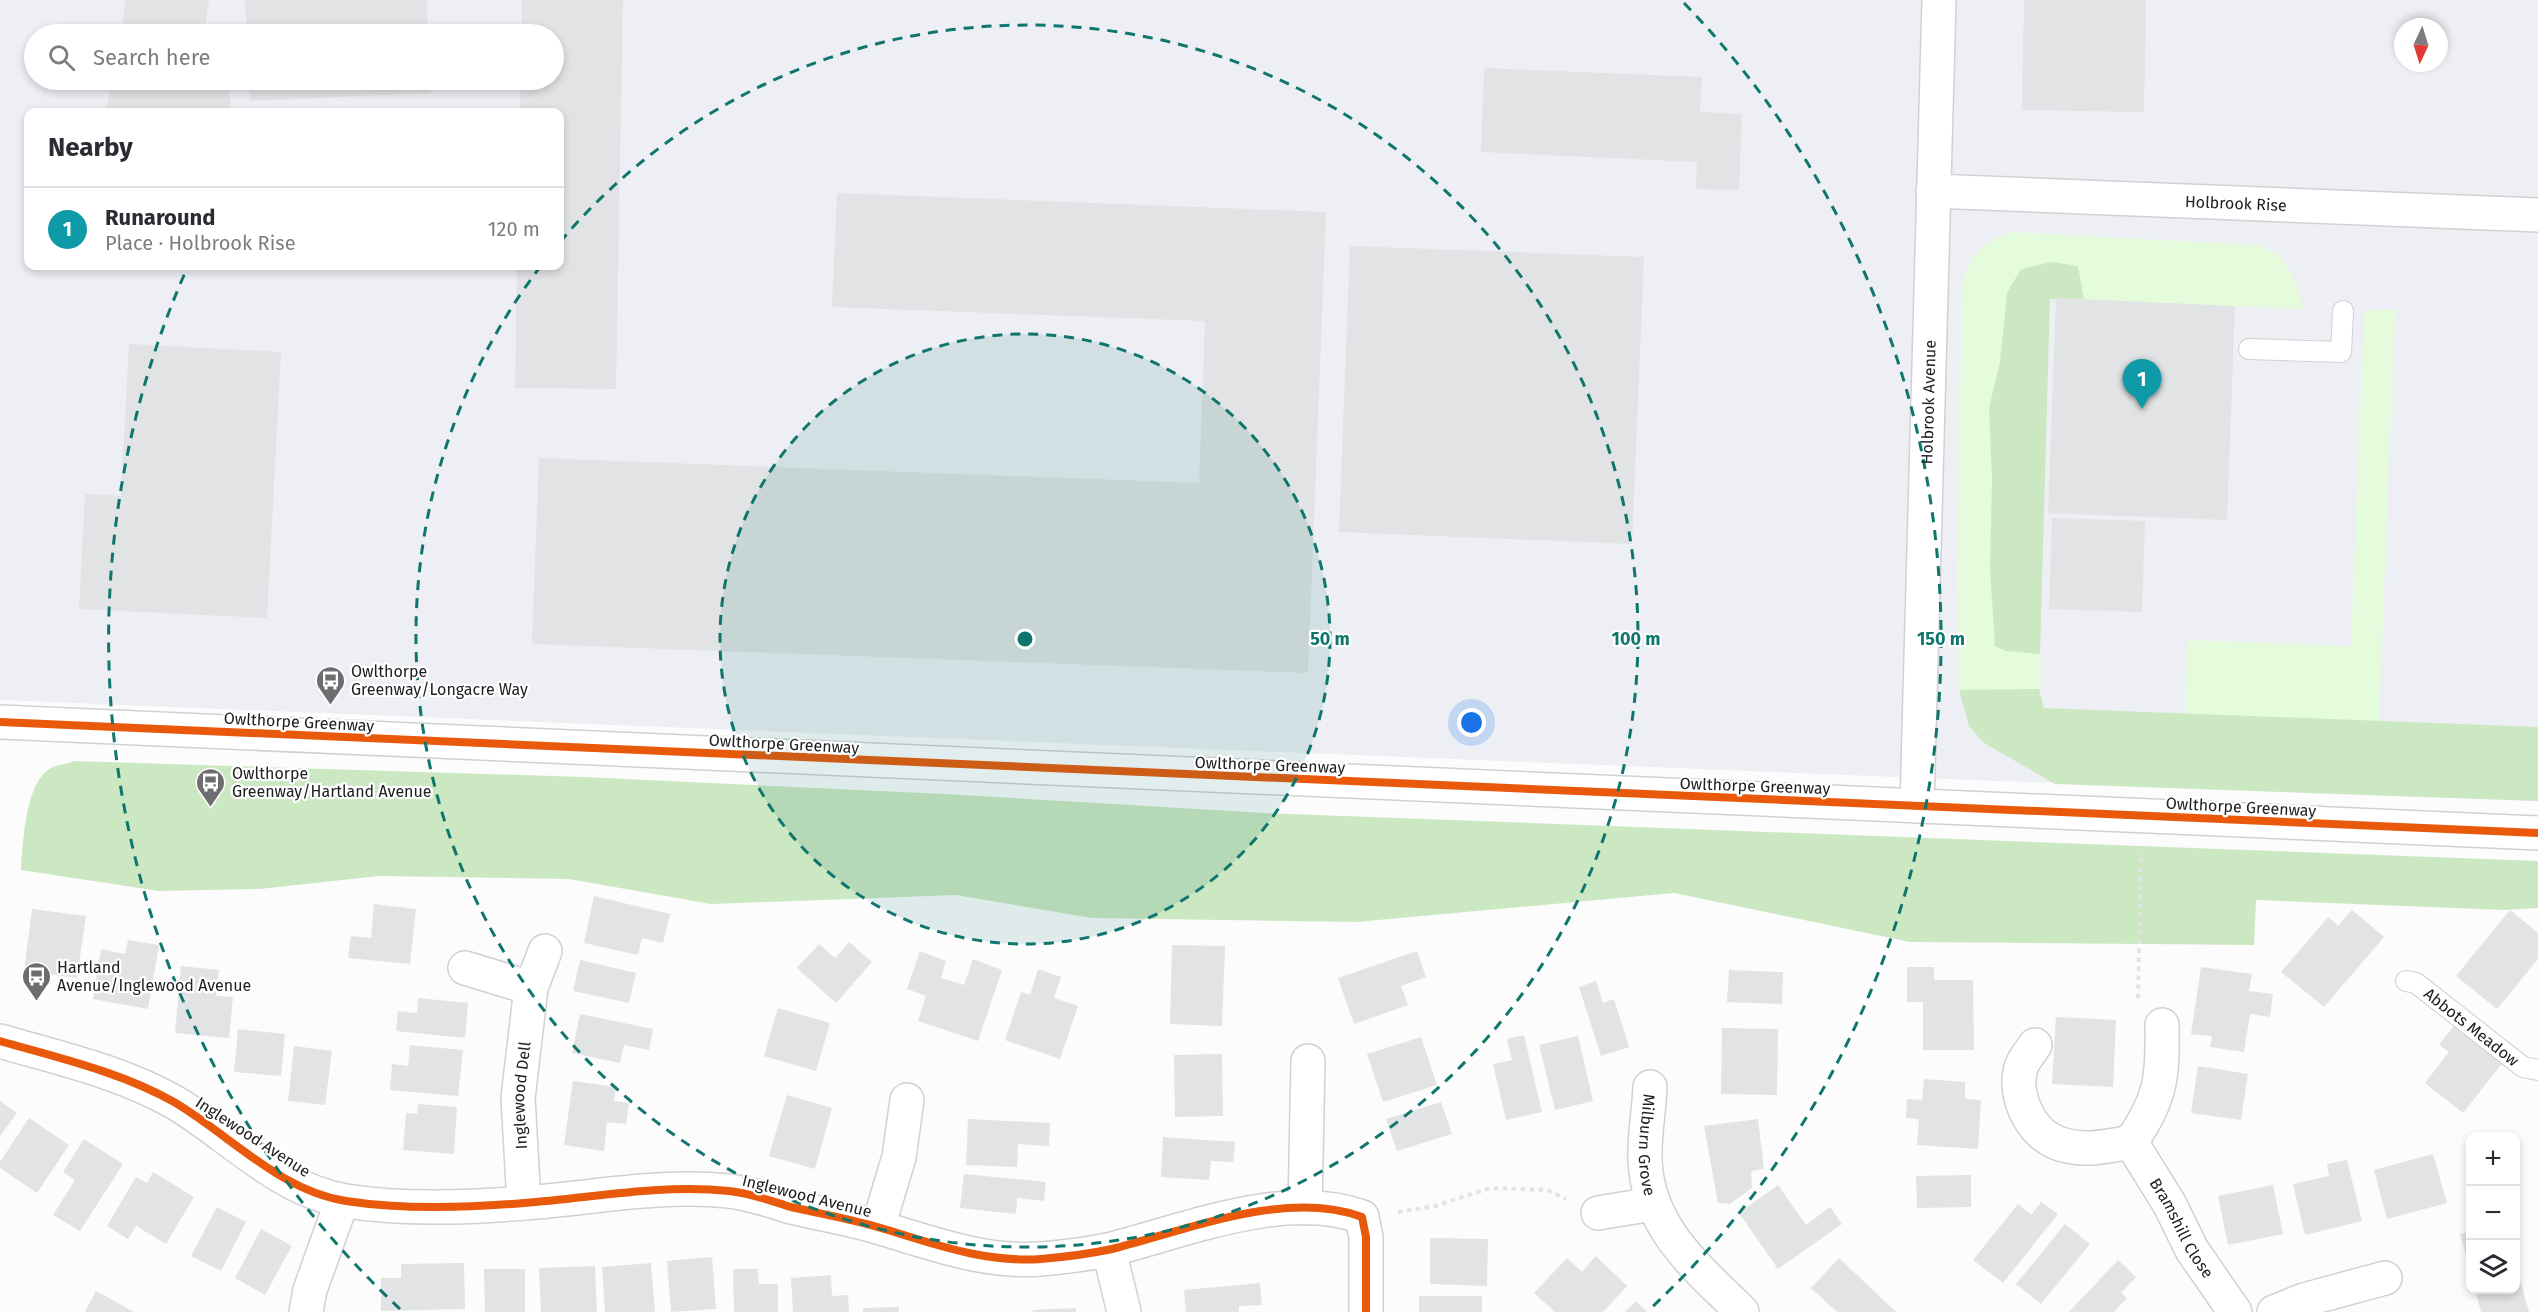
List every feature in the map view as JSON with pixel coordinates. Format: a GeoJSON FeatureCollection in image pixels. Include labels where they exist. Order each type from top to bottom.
{"type":"FeatureCollection","features":[{"type":"Feature","properties":{"kind":"street","name":"Holbrook Avenue"},"geometry":{"type":"LineString","coordinates":[[1917,806],[1939,0]]}},
{"type":"Feature","properties":{"kind":"street","name":"Holbrook Rise"},"geometry":{"type":"LineString","coordinates":[[1933,191],[2538,215]]}},
{"type":"Feature","properties":{"kind":"street","name":"Owlthorpe Greenway"},"geometry":{"type":"LineString","coordinates":[[0,722],[2538,833]]}},
{"type":"Feature","properties":{"kind":"street","name":"Inglewood Dell"},"geometry":{"type":"LineString","coordinates":[[524,1203],[518,1098],[531,988],[545,951]]}},
{"type":"Feature","properties":{"kind":"street"},"geometry":{"type":"LineString","coordinates":[[465,968],[531,988]]}},
{"type":"Feature","properties":{"kind":"street"},"geometry":{"type":"LineString","coordinates":[[2035,1045],[2022,1066],[2019,1095],[2030,1119],[2052,1141],[2082,1149],[2131,1142],[2147,1120],[2158,1094],[2163,1065],[2162,1025]]}},
{"type":"Feature","properties":{"kind":"street","name":"Inglewood Avenue"},"geometry":{"type":"LineString","coordinates":[[0,1041],[128,1081],[174,1102],[297,1185],[342,1201],[412,1208],[524,1203],[617,1192],[688,1188],[735,1191],[878,1227],[944,1248],[990,1257],[1039,1259],[1108,1250],[1193,1226],[1260,1212],[1305,1208],[1341,1210],[1362,1218]]}},
{"type":"Feature","properties":{"kind":"street"},"geometry":{"type":"LineString","coordinates":[[1305,1208],[1308,1061]]}},
{"type":"Feature","properties":{"kind":"street","name":"Milburn Grove"},"geometry":{"type":"LineString","coordinates":[[1650,1087],[1645,1162],[1653,1204],[1677,1248],[1742,1312]]}},
{"type":"Feature","properties":{"kind":"street"},"geometry":{"type":"LineString","coordinates":[[878,1227],[899,1157],[907,1100]]}},
{"type":"Feature","properties":{"kind":"street","name":"Bramshill Close"},"geometry":{"type":"LineString","coordinates":[[2131,1142],[2170,1205],[2192,1250],[2235,1312]]}},
{"type":"Feature","properties":{"kind":"street"},"geometry":{"type":"LineString","coordinates":[[306,1312],[310,1290],[342,1201]]}},
{"type":"Feature","properties":{"kind":"street","name":"Milburn Grove"},"geometry":{"type":"LineString","coordinates":[[1598,1213],[1653,1204]]}},
{"type":"Feature","properties":{"kind":"street"},"geometry":{"type":"LineString","coordinates":[[1362,1218],[1366,1237],[1366,1312]]}},
{"type":"Feature","properties":{"kind":"street"},"geometry":{"type":"LineString","coordinates":[[1108,1250],[1124,1312]]}},
{"type":"Feature","properties":{"kind":"street"},"geometry":{"type":"LineString","coordinates":[[2274,1312],[2304,1300],[2385,1278]]}},
{"type":"Feature","properties":{"kind":"lane"},"geometry":{"type":"LineString","coordinates":[[2249,349],[2341,352],[2343,311]]}},
{"type":"Feature","properties":{"kind":"lane","name":"Abbots Meadow"},"geometry":{"type":"LineString","coordinates":[[2406,981],[2416,983],[2523,1067],[2538,1070]]}},
{"type":"Feature","properties":{"kind":"path"},"geometry":{"type":"LineString","coordinates":[[2138,1002],[2141,815]]}},
{"type":"Feature","properties":{"kind":"path"},"geometry":{"type":"LineString","coordinates":[[1362,1218],[1435,1206],[1490,1188],[1547,1190],[1598,1213]]}},
{"type":"Feature","properties":{"kind":"shaded area"},"geometry":{"type":"Polygon","coordinates":[[[0,0],[2538,0],[2538,801],[0,700],[0,0]]]}},
{"type":"Feature","properties":{"kind":"green space"},"geometry":{"type":"Polygon","coordinates":[[[2010,232],[2256,245],[2276,254],[2283,261],[2297,287],[2303,309],[2084,300],[2052,262],[2000,362],[1989,408],[2006,651],[2040,654],[2039,689],[1959,690],[1957,580],[1962,283],[1970,264],[1979,251],[1991,241],[2010,232]]]}},
{"type":"Feature","properties":{"kind":"green space"},"geometry":{"type":"Polygon","coordinates":[[[2052,262],[2078,266],[2084,300],[2050,299],[2040,654],[2006,651],[1995,646],[1990,569],[1992,479],[1989,408],[2000,362],[2007,293],[2021,269],[2052,262]]]}},
{"type":"Feature","properties":{"kind":"green space"},"geometry":{"type":"Polygon","coordinates":[[[2395,309],[2379,721],[2185,715],[2187,640],[2351,646],[2364,311],[2395,309]]]}},
{"type":"Feature","properties":{"kind":"green space"},"geometry":{"type":"Polygon","coordinates":[[[2039,689],[2044,708],[2538,727],[2538,801],[2055,784],[1984,743],[1969,726],[1959,690],[2039,689]]]}},
{"type":"Feature","properties":{"kind":"green space"},"geometry":{"type":"Polygon","coordinates":[[[74,761],[584,777],[945,794],[1265,813],[2538,861],[2538,908],[2504,910],[2256,900],[2254,945],[1910,942],[1674,893],[1356,922],[1092,918],[956,895],[711,904],[569,879],[379,876],[260,889],[159,891],[21,870],[27,814],[36,786],[42,775],[51,768],[74,761]]]}},
{"type":"Feature","properties":{"kind":"building"},"geometry":{"type":"Polygon","coordinates":[[[126,0],[209,0],[205,24],[122,24],[126,0]]]}},
{"type":"Feature","properties":{"kind":"building"},"geometry":{"type":"Polygon","coordinates":[[[245,0],[427,0],[428,24],[246,24],[245,0]]]}},
{"type":"Feature","properties":{"kind":"building"},"geometry":{"type":"Polygon","coordinates":[[[522,0],[623,0],[616,389],[515,388],[517,270],[564,270],[564,108],[520,108],[521,90],[564,90],[564,24],[522,24],[522,0]]]}},
{"type":"Feature","properties":{"kind":"building"},"geometry":{"type":"Polygon","coordinates":[[[2024,0],[2146,0],[2144,112],[2022,110],[2024,0]]]}},
{"type":"Feature","properties":{"kind":"building"},"geometry":{"type":"Polygon","coordinates":[[[1484,68],[1702,77],[1700,112],[1742,114],[1739,190],[1696,189],[1697,162],[1481,152],[1484,68]]]}},
{"type":"Feature","properties":{"kind":"building"},"geometry":{"type":"Polygon","coordinates":[[[109,90],[230,90],[231,108],[107,108],[109,90]]]}},
{"type":"Feature","properties":{"kind":"building"},"geometry":{"type":"Polygon","coordinates":[[[249,90],[431,90],[431,93],[250,101],[249,90]]]}},
{"type":"Feature","properties":{"kind":"building"},"geometry":{"type":"Polygon","coordinates":[[[837,193],[1326,212],[1308,673],[532,644],[539,458],[1199,483],[1205,321],[832,307],[837,193]]]}},
{"type":"Feature","properties":{"kind":"building"},"geometry":{"type":"Polygon","coordinates":[[[1350,246],[1644,257],[1632,544],[1339,532],[1350,246]]]}},
{"type":"Feature","properties":{"kind":"building"},"geometry":{"type":"Polygon","coordinates":[[[2056,298],[2235,306],[2227,520],[2048,513],[2056,298]]]}},
{"type":"Feature","properties":{"kind":"building"},"geometry":{"type":"Polygon","coordinates":[[[129,344],[281,352],[267,618],[79,609],[85,494],[121,496],[129,344]]]}},
{"type":"Feature","properties":{"kind":"building"},"geometry":{"type":"Polygon","coordinates":[[[2052,518],[2145,521],[2142,612],[2049,609],[2052,518]]]}},
{"type":"Feature","properties":{"kind":"building"},"geometry":{"type":"Polygon","coordinates":[[[594,896],[670,914],[663,943],[642,938],[638,955],[584,943],[594,896]]]}},
{"type":"Feature","properties":{"kind":"building"},"geometry":{"type":"Polygon","coordinates":[[[374,904],[416,909],[410,964],[348,958],[351,936],[371,938],[374,904]]]}},
{"type":"Feature","properties":{"kind":"building"},"geometry":{"type":"Polygon","coordinates":[[[32,909],[86,916],[77,978],[24,971],[32,909]]]}},
{"type":"Feature","properties":{"kind":"building"},"geometry":{"type":"Polygon","coordinates":[[[2352,910],[2384,937],[2324,1007],[2281,972],[2328,917],[2338,926],[2352,910]]]}},
{"type":"Feature","properties":{"kind":"building"},"geometry":{"type":"Polygon","coordinates":[[[2510,910],[2538,933],[2538,959],[2497,1009],[2456,976],[2510,910]]]}},
{"type":"Feature","properties":{"kind":"building"},"geometry":{"type":"Polygon","coordinates":[[[128,940],[159,945],[148,1009],[93,999],[101,949],[125,954],[128,940]]]}},
{"type":"Feature","properties":{"kind":"building"},"geometry":{"type":"Polygon","coordinates":[[[849,942],[872,962],[836,1003],[797,968],[819,944],[835,958],[849,942]]]}},
{"type":"Feature","properties":{"kind":"building"},"geometry":{"type":"Polygon","coordinates":[[[1172,945],[1225,946],[1222,1026],[1170,1024],[1172,945]]]}},
{"type":"Feature","properties":{"kind":"building"},"geometry":{"type":"Polygon","coordinates":[[[920,951],[946,961],[941,978],[964,985],[973,959],[1002,970],[978,1041],[918,1021],[926,996],[907,989],[920,951]]]}},
{"type":"Feature","properties":{"kind":"building"},"geometry":{"type":"Polygon","coordinates":[[[1417,951],[1426,977],[1401,986],[1408,1005],[1354,1024],[1338,978],[1417,951]]]}},
{"type":"Feature","properties":{"kind":"building"},"geometry":{"type":"Polygon","coordinates":[[[580,960],[636,973],[629,1003],[573,991],[580,960]]]}},
{"type":"Feature","properties":{"kind":"building"},"geometry":{"type":"Polygon","coordinates":[[[181,966],[219,970],[216,996],[233,997],[229,1038],[175,1033],[181,966]]]}},
{"type":"Feature","properties":{"kind":"building"},"geometry":{"type":"Polygon","coordinates":[[[1907,967],[1934,967],[1934,980],[1973,980],[1974,1050],[1923,1050],[1923,1002],[1907,1002],[1907,967]]]}},
{"type":"Feature","properties":{"kind":"building"},"geometry":{"type":"Polygon","coordinates":[[[2201,967],[2252,974],[2249,991],[2273,994],[2270,1017],[2250,1014],[2244,1052],[2210,1047],[2212,1036],[2191,1034],[2201,967]]]}},
{"type":"Feature","properties":{"kind":"building"},"geometry":{"type":"Polygon","coordinates":[[[1038,969],[1061,977],[1054,998],[1078,1006],[1060,1059],[1005,1040],[1021,992],[1030,995],[1038,969]]]}},
{"type":"Feature","properties":{"kind":"building"},"geometry":{"type":"Polygon","coordinates":[[[1729,970],[1783,972],[1782,1004],[1727,1002],[1729,970]]]}},
{"type":"Feature","properties":{"kind":"building"},"geometry":{"type":"Polygon","coordinates":[[[1596,981],[1603,1003],[1614,999],[1629,1047],[1601,1056],[1579,987],[1596,981]]]}},
{"type":"Feature","properties":{"kind":"building"},"geometry":{"type":"Polygon","coordinates":[[[418,998],[468,1003],[465,1038],[396,1031],[398,1011],[417,1013],[418,998]]]}},
{"type":"Feature","properties":{"kind":"building"},"geometry":{"type":"Polygon","coordinates":[[[778,1008],[830,1023],[816,1071],[764,1056],[778,1008]]]}},
{"type":"Feature","properties":{"kind":"building"},"geometry":{"type":"Polygon","coordinates":[[[580,1014],[653,1029],[649,1050],[624,1045],[620,1063],[572,1053],[580,1014]]]}},
{"type":"Feature","properties":{"kind":"building"},"geometry":{"type":"Polygon","coordinates":[[[2056,1017],[2116,1020],[2113,1087],[2052,1084],[2056,1017]]]}},
{"type":"Feature","properties":{"kind":"building"},"geometry":{"type":"Polygon","coordinates":[[[2459,1019],[2507,1057],[2463,1113],[2425,1083],[2449,1052],[2439,1045],[2459,1019]]]}},
{"type":"Feature","properties":{"kind":"building"},"geometry":{"type":"Polygon","coordinates":[[[1722,1028],[1778,1029],[1777,1095],[1721,1094],[1722,1028]]]}},
{"type":"Feature","properties":{"kind":"building"},"geometry":{"type":"Polygon","coordinates":[[[238,1029],[285,1034],[281,1076],[234,1072],[238,1029]]]}},
{"type":"Feature","properties":{"kind":"building"},"geometry":{"type":"Polygon","coordinates":[[[1524,1035],[1542,1112],[1506,1120],[1493,1064],[1512,1060],[1507,1039],[1524,1035]]]}},
{"type":"Feature","properties":{"kind":"building"},"geometry":{"type":"Polygon","coordinates":[[[1578,1036],[1593,1101],[1555,1110],[1539,1045],[1578,1036]]]}},
{"type":"Feature","properties":{"kind":"building"},"geometry":{"type":"Polygon","coordinates":[[[1421,1037],[1437,1085],[1383,1102],[1367,1054],[1421,1037]]]}},
{"type":"Feature","properties":{"kind":"building"},"geometry":{"type":"Polygon","coordinates":[[[410,1045],[463,1050],[458,1096],[390,1090],[392,1064],[408,1066],[410,1045]]]}},
{"type":"Feature","properties":{"kind":"building"},"geometry":{"type":"Polygon","coordinates":[[[294,1046],[332,1051],[325,1105],[288,1101],[294,1046]]]}},
{"type":"Feature","properties":{"kind":"building"},"geometry":{"type":"Polygon","coordinates":[[[1222,1054],[1223,1116],[1175,1117],[1174,1055],[1222,1054]]]}},
{"type":"Feature","properties":{"kind":"building"},"geometry":{"type":"Polygon","coordinates":[[[2198,1066],[2248,1074],[2241,1120],[2191,1113],[2198,1066]]]}},
{"type":"Feature","properties":{"kind":"building"},"geometry":{"type":"Polygon","coordinates":[[[1924,1079],[1965,1082],[1965,1099],[1981,1100],[1978,1149],[1917,1145],[1919,1119],[1906,1118],[1907,1099],[1922,1100],[1924,1079]]]}},
{"type":"Feature","properties":{"kind":"building"},"geometry":{"type":"Polygon","coordinates":[[[573,1081],[616,1087],[614,1101],[629,1103],[626,1124],[607,1122],[604,1151],[564,1145],[573,1081]]]}},
{"type":"Feature","properties":{"kind":"building"},"geometry":{"type":"Polygon","coordinates":[[[787,1095],[832,1108],[815,1169],[769,1156],[787,1095]]]}},
{"type":"Feature","properties":{"kind":"building"},"geometry":{"type":"Polygon","coordinates":[[[0,1101],[17,1113],[0,1136],[0,1101]]]}},
{"type":"Feature","properties":{"kind":"building"},"geometry":{"type":"Polygon","coordinates":[[[1441,1102],[1452,1134],[1397,1151],[1386,1119],[1441,1102]]]}},
{"type":"Feature","properties":{"kind":"building"},"geometry":{"type":"Polygon","coordinates":[[[418,1104],[457,1107],[454,1154],[403,1150],[406,1113],[417,1114],[418,1104]]]}},
{"type":"Feature","properties":{"kind":"building"},"geometry":{"type":"Polygon","coordinates":[[[29,1118],[69,1145],[37,1193],[0,1168],[0,1162],[29,1118]]]}},
{"type":"Feature","properties":{"kind":"building"},"geometry":{"type":"Polygon","coordinates":[[[968,1119],[1050,1123],[1049,1146],[1018,1144],[1017,1167],[966,1165],[968,1119]]]}},
{"type":"Feature","properties":{"kind":"building"},"geometry":{"type":"Polygon","coordinates":[[[1758,1119],[1764,1169],[1751,1171],[1752,1188],[1730,1204],[1718,1203],[1704,1126],[1758,1119]]]}},
{"type":"Feature","properties":{"kind":"building"},"geometry":{"type":"Polygon","coordinates":[[[1163,1137],[1235,1142],[1233,1162],[1211,1161],[1209,1180],[1161,1177],[1163,1137]]]}},
{"type":"Feature","properties":{"kind":"building"},"geometry":{"type":"Polygon","coordinates":[[[84,1139],[123,1164],[80,1231],[53,1215],[75,1180],[63,1172],[84,1139]]]}},
{"type":"Feature","properties":{"kind":"building"},"geometry":{"type":"Polygon","coordinates":[[[2433,1154],[2447,1203],[2387,1219],[2374,1170],[2433,1154]]]}},
{"type":"Feature","properties":{"kind":"building"},"geometry":{"type":"Polygon","coordinates":[[[2347,1160],[2362,1221],[2305,1235],[2293,1184],[2329,1176],[2327,1164],[2347,1160]]]}},
{"type":"Feature","properties":{"kind":"building"},"geometry":{"type":"Polygon","coordinates":[[[153,1172],[194,1197],[166,1244],[136,1226],[128,1239],[107,1226],[136,1177],[147,1183],[153,1172]]]}},
{"type":"Feature","properties":{"kind":"building"},"geometry":{"type":"Polygon","coordinates":[[[964,1174],[1046,1182],[1044,1201],[1017,1198],[1016,1214],[960,1208],[964,1174]]]}},
{"type":"Feature","properties":{"kind":"building"},"geometry":{"type":"Polygon","coordinates":[[[1971,1175],[1971,1207],[1917,1208],[1916,1176],[1971,1175]]]}},
{"type":"Feature","properties":{"kind":"building"},"geometry":{"type":"Polygon","coordinates":[[[1778,1185],[1806,1225],[1830,1207],[1842,1224],[1778,1269],[1739,1213],[1778,1185]]]}},
{"type":"Feature","properties":{"kind":"building"},"geometry":{"type":"Polygon","coordinates":[[[2273,1185],[2283,1234],[2228,1245],[2218,1196],[2273,1185]]]}},
{"type":"Feature","properties":{"kind":"building"},"geometry":{"type":"Polygon","coordinates":[[[2041,1202],[2058,1214],[2003,1283],[1973,1260],[2018,1204],[2031,1215],[2041,1202]]]}},
{"type":"Feature","properties":{"kind":"building"},"geometry":{"type":"Polygon","coordinates":[[[217,1207],[246,1222],[221,1271],[191,1256],[217,1207]]]}},
{"type":"Feature","properties":{"kind":"building"},"geometry":{"type":"Polygon","coordinates":[[[2065,1224],[2090,1244],[2041,1304],[2016,1284],[2065,1224]]]}},
{"type":"Feature","properties":{"kind":"building"},"geometry":{"type":"Polygon","coordinates":[[[261,1229],[292,1246],[265,1295],[235,1278],[261,1229]]]}},
{"type":"Feature","properties":{"kind":"building"},"geometry":{"type":"Polygon","coordinates":[[[2466,1232],[2466,1256],[2460,1234],[2466,1232]]]}},
{"type":"Feature","properties":{"kind":"building"},"geometry":{"type":"Polygon","coordinates":[[[1430,1238],[1488,1239],[1487,1286],[1430,1284],[1430,1238]]]}},
{"type":"Feature","properties":{"kind":"building"},"geometry":{"type":"Polygon","coordinates":[[[1596,1256],[1627,1286],[1603,1312],[1555,1312],[1534,1293],[1567,1258],[1582,1272],[1596,1256]]]}},
{"type":"Feature","properties":{"kind":"building"},"geometry":{"type":"Polygon","coordinates":[[[712,1257],[716,1309],[671,1312],[667,1261],[712,1257]]]}},
{"type":"Feature","properties":{"kind":"building"},"geometry":{"type":"Polygon","coordinates":[[[1839,1258],[1896,1312],[1837,1312],[1811,1288],[1839,1258]]]}},
{"type":"Feature","properties":{"kind":"building"},"geometry":{"type":"Polygon","coordinates":[[[2118,1260],[2136,1277],[2121,1293],[2127,1298],[2114,1312],[2069,1312],[2118,1260]]]}},
{"type":"Feature","properties":{"kind":"building"},"geometry":{"type":"Polygon","coordinates":[[[464,1263],[465,1309],[381,1311],[381,1278],[401,1278],[401,1264],[464,1263]]]}},
{"type":"Feature","properties":{"kind":"building"},"geometry":{"type":"Polygon","coordinates":[[[651,1263],[655,1312],[605,1312],[602,1267],[651,1263]]]}},
{"type":"Feature","properties":{"kind":"building"},"geometry":{"type":"Polygon","coordinates":[[[595,1266],[597,1312],[541,1312],[539,1268],[595,1266]]]}},
{"type":"Feature","properties":{"kind":"building"},"geometry":{"type":"Polygon","coordinates":[[[484,1269],[525,1269],[525,1312],[485,1312],[484,1269]]]}},
{"type":"Feature","properties":{"kind":"building"},"geometry":{"type":"Polygon","coordinates":[[[733,1269],[758,1269],[759,1284],[778,1284],[778,1312],[734,1312],[733,1269]]]}},
{"type":"Feature","properties":{"kind":"building"},"geometry":{"type":"Polygon","coordinates":[[[831,1275],[832,1296],[848,1295],[849,1312],[793,1312],[791,1278],[831,1275]]]}},
{"type":"Feature","properties":{"kind":"building"},"geometry":{"type":"Polygon","coordinates":[[[2520,1279],[2529,1312],[2481,1312],[2476,1294],[2520,1294],[2520,1279]]]}},
{"type":"Feature","properties":{"kind":"building"},"geometry":{"type":"Polygon","coordinates":[[[1260,1283],[1262,1305],[1239,1306],[1239,1312],[1186,1312],[1184,1290],[1260,1283]]]}},
{"type":"Feature","properties":{"kind":"building"},"geometry":{"type":"Polygon","coordinates":[[[96,1291],[134,1312],[85,1312],[96,1291]]]}},
{"type":"Feature","properties":{"kind":"building"},"geometry":{"type":"Polygon","coordinates":[[[1419,1296],[1482,1296],[1482,1312],[1419,1312],[1419,1296]]]}},
{"type":"Feature","properties":{"kind":"building"},"geometry":{"type":"Polygon","coordinates":[[[1636,1301],[1647,1312],[1625,1312],[1636,1301]]]}},
{"type":"Feature","properties":{"kind":"building"},"geometry":{"type":"Polygon","coordinates":[[[899,1307],[899,1312],[863,1312],[863,1308],[899,1307]]]}},
{"type":"Feature","properties":{"kind":"building"},"geometry":{"type":"Polygon","coordinates":[[[1076,1308],[1076,1312],[1033,1312],[1032,1310],[1076,1308]]]}},
{"type":"Feature","properties":{"kind":"cycle path"},"geometry":{"type":"LineString","coordinates":[[0,722],[2538,833]]}},
{"type":"Feature","properties":{"kind":"cycle path"},"geometry":{"type":"LineString","coordinates":[[0,1041],[111,1074],[154,1091],[195,1115],[256,1160],[299,1186],[322,1195],[368,1204],[457,1207],[524,1203],[652,1190],[729,1191],[859,1222],[960,1251],[1020,1259],[1041,1259],[1103,1251],[1237,1215],[1301,1208],[1333,1210],[1362,1217],[1366,1237],[1366,1312]]}},
{"type":"Feature","properties":{"kind":"place","name":"Runaround"},"geometry":{"type":"Point","coordinates":[2142,409]}},
{"type":"Feature","properties":{"kind":"place","name":"Owlthorpe Greenway/Longacre Way"},"geometry":{"type":"Point","coordinates":[330,706]}},
{"type":"Feature","properties":{"kind":"place","name":"Owlthorpe Greenway/Hartland Avenue"},"geometry":{"type":"Point","coordinates":[211,808]}},
{"type":"Feature","properties":{"kind":"place","name":"Hartland Avenue/Inglewood Avenue"},"geometry":{"type":"Point","coordinates":[36,1002]}}]}
